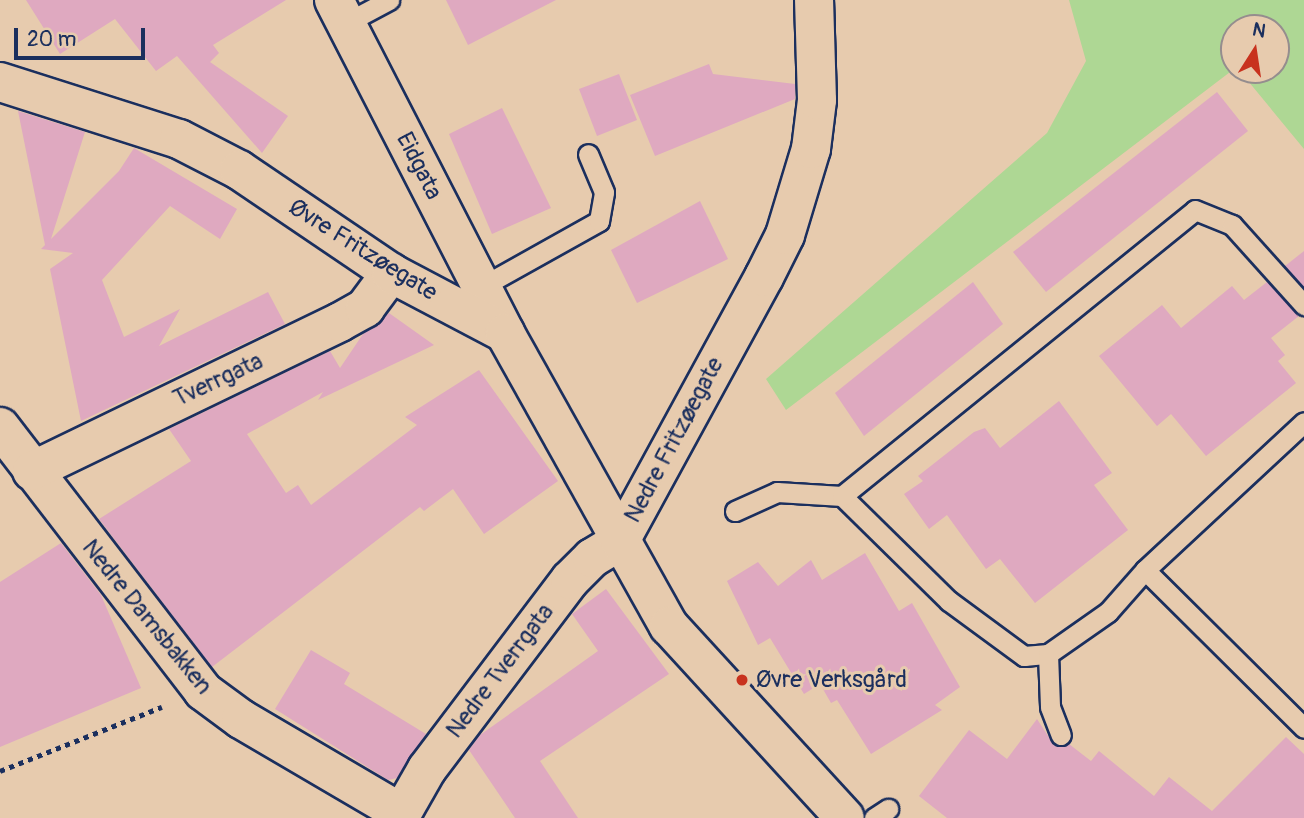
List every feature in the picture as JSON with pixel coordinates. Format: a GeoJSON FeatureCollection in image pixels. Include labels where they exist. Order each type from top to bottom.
{"type":"FeatureCollection","features":[{"type":"Feature","properties":{"kind":"street","name":"Nedre Fritzøegate"},"geometry":{"type":"LineString","coordinates":[[814,0],[817,100],[811,149],[789,223],[620,541],[669,625],[845,818]]}},
{"type":"Feature","properties":{"kind":"street","name":"Eidgata"},"geometry":{"type":"LineString","coordinates":[[340,12],[505,333]]}},
{"type":"Feature","properties":{"kind":"street","name":"Øvre Fritzøegate"},"geometry":{"type":"LineString","coordinates":[[0,82],[179,139],[239,170],[391,273],[505,333]]}},
{"type":"Feature","properties":{"kind":"street","name":"Tverrgata"},"geometry":{"type":"LineString","coordinates":[[32,471],[340,322],[365,307],[391,273]]}},
{"type":"Feature","properties":{"kind":"street"},"geometry":{"type":"LineString","coordinates":[[505,333],[620,541]]}},
{"type":"Feature","properties":{"kind":"street","name":"Nedre Damsbakken"},"geometry":{"type":"LineString","coordinates":[[0,427],[203,691],[400,816]]}},
{"type":"Feature","properties":{"kind":"street","name":"Nedre Tverrgata"},"geometry":{"type":"LineString","coordinates":[[400,816],[435,759],[570,580],[592,558],[620,541]]}},
{"type":"Feature","properties":{"kind":"lane"},"geometry":{"type":"LineString","coordinates":[[340,12],[389,0]]}},
{"type":"Feature","properties":{"kind":"lane"},"geometry":{"type":"LineString","coordinates":[[481,287],[599,221],[604,192],[588,154]]}},
{"type":"Feature","properties":{"kind":"lane"},"geometry":{"type":"LineString","coordinates":[[842,496],[1195,210],[1232,225],[1304,305]]}},
{"type":"Feature","properties":{"kind":"lane"},"geometry":{"type":"LineString","coordinates":[[735,511],[777,492],[842,496],[949,601],[1024,656],[1048,654],[1108,612],[1145,570],[1304,422]]}},
{"type":"Feature","properties":{"kind":"lane"},"geometry":{"type":"LineString","coordinates":[[1145,570],[1304,728]]}},
{"type":"Feature","properties":{"kind":"lane"},"geometry":{"type":"LineString","coordinates":[[1048,654],[1050,707],[1061,735]]}},
{"type":"Feature","properties":{"kind":"path"},"geometry":{"type":"LineString","coordinates":[[0,771],[203,691]]}},
{"type":"Feature","properties":{"kind":"green space"},"geometry":{"type":"Polygon","coordinates":[[[1069,0],[1304,0],[1304,149],[1251,84],[1290,84],[1290,14],[1220,14],[1220,80],[786,410],[766,379],[1047,133],[1086,61],[1069,0]]]}},
{"type":"Feature","properties":{"kind":"building"},"geometry":{"type":"Polygon","coordinates":[[[26,0],[286,0],[213,45],[219,53],[210,62],[288,116],[262,153],[177,56],[156,71],[115,19],[60,54],[26,0]]]}},
{"type":"Feature","properties":{"kind":"building"},"geometry":{"type":"Polygon","coordinates":[[[446,0],[556,0],[468,45],[446,0]]]}},
{"type":"Feature","properties":{"kind":"building"},"geometry":{"type":"Polygon","coordinates":[[[709,64],[713,74],[795,84],[795,99],[655,156],[630,95],[709,64]]]}},
{"type":"Feature","properties":{"kind":"building"},"geometry":{"type":"Polygon","coordinates":[[[619,74],[637,120],[597,136],[579,89],[619,74]]]}},
{"type":"Feature","properties":{"kind":"building"},"geometry":{"type":"Polygon","coordinates":[[[1217,92],[1248,131],[1046,292],[1013,252],[1217,92]]]}},
{"type":"Feature","properties":{"kind":"building"},"geometry":{"type":"Polygon","coordinates":[[[502,108],[551,208],[492,234],[449,134],[502,108]]]}},
{"type":"Feature","properties":{"kind":"building"},"geometry":{"type":"Polygon","coordinates":[[[18,111],[85,132],[51,239],[119,171],[134,148],[237,209],[220,239],[170,206],[102,280],[124,337],[180,309],[159,346],[268,292],[285,324],[81,421],[50,269],[73,253],[41,249],[45,245],[18,111]]]}},
{"type":"Feature","properties":{"kind":"building"},"geometry":{"type":"Polygon","coordinates":[[[700,201],[728,259],[637,303],[611,250],[700,201]]]}},
{"type":"Feature","properties":{"kind":"building"},"geometry":{"type":"Polygon","coordinates":[[[1304,251],[1304,287],[1285,266],[1304,251]]]}},
{"type":"Feature","properties":{"kind":"building"},"geometry":{"type":"Polygon","coordinates":[[[973,282],[1003,324],[864,436],[835,393],[973,282]]]}},
{"type":"Feature","properties":{"kind":"building"},"geometry":{"type":"Polygon","coordinates":[[[1267,282],[1299,316],[1271,338],[1285,355],[1278,361],[1296,383],[1206,456],[1171,414],[1157,426],[1099,356],[1162,305],[1181,328],[1232,286],[1244,300],[1267,282]]]}},
{"type":"Feature","properties":{"kind":"building"},"geometry":{"type":"Polygon","coordinates":[[[389,313],[434,345],[318,400],[323,392],[247,434],[286,493],[298,485],[311,505],[417,425],[405,417],[479,370],[558,481],[484,534],[453,489],[424,511],[420,507],[212,667],[99,519],[191,461],[169,429],[330,351],[340,368],[363,334],[389,313]]]}},
{"type":"Feature","properties":{"kind":"building"},"geometry":{"type":"Polygon","coordinates":[[[1059,401],[1112,473],[1094,485],[1128,530],[1035,603],[1000,559],[986,569],[947,515],[929,529],[904,494],[923,481],[918,476],[974,432],[985,428],[1000,448],[1059,401]]]}},
{"type":"Feature","properties":{"kind":"building"},"geometry":{"type":"Polygon","coordinates":[[[61,543],[101,595],[141,688],[0,747],[0,582],[61,543]]]}},
{"type":"Feature","properties":{"kind":"building"},"geometry":{"type":"Polygon","coordinates":[[[865,553],[899,611],[912,603],[960,687],[935,705],[942,710],[871,754],[837,700],[831,703],[820,684],[804,694],[770,638],[758,645],[727,581],[758,562],[778,586],[811,560],[822,580],[865,553]]]}},
{"type":"Feature","properties":{"kind":"building"},"geometry":{"type":"Polygon","coordinates":[[[606,589],[669,674],[540,761],[578,818],[515,818],[469,750],[480,735],[598,651],[572,614],[606,589]]]}},
{"type":"Feature","properties":{"kind":"building"},"geometry":{"type":"Polygon","coordinates":[[[311,650],[350,673],[344,684],[426,734],[397,778],[388,780],[275,709],[311,650]]]}},
{"type":"Feature","properties":{"kind":"building"},"geometry":{"type":"Polygon","coordinates":[[[1037,719],[1054,745],[1069,744],[1091,761],[1099,751],[1154,796],[1169,777],[1212,811],[1286,737],[1304,754],[1304,818],[947,818],[919,796],[969,730],[1007,759],[1037,719]]]}},
{"type":"Feature","properties":{"kind":"place","name":"Øvre Verksgård"},"geometry":{"type":"Point","coordinates":[742,680]}}]}
